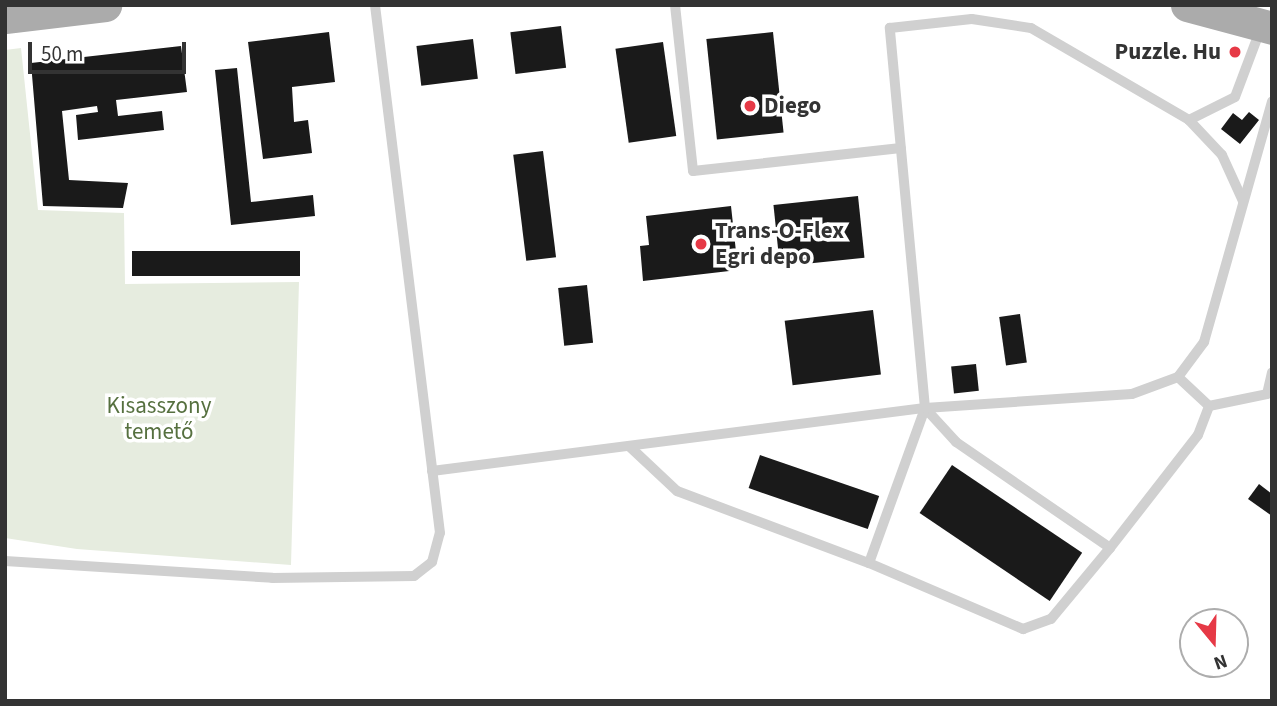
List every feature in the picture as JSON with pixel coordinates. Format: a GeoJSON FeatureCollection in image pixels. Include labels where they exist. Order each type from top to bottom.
{"type":"FeatureCollection","features":[{"type":"Feature","properties":{"kind":"main road"},"geometry":{"type":"LineString","coordinates":[[5,17],[105,5]]}},
{"type":"Feature","properties":{"kind":"main road"},"geometry":{"type":"LineString","coordinates":[[1187,5],[1229,11],[1267,27]]}},
{"type":"Feature","properties":{"kind":"lane"},"geometry":{"type":"LineString","coordinates":[[5,561],[272,578],[414,576],[432,562],[440,533],[375,5]]}},
{"type":"Feature","properties":{"kind":"lane"},"geometry":{"type":"LineString","coordinates":[[675,5],[693,171],[901,148]]}},
{"type":"Feature","properties":{"kind":"lane"},"geometry":{"type":"LineString","coordinates":[[869,563],[925,408],[890,28],[972,19],[1031,28],[1189,120],[1222,155],[1243,201]]}},
{"type":"Feature","properties":{"kind":"lane"},"geometry":{"type":"LineString","coordinates":[[1189,120],[1235,97],[1267,27]]}},
{"type":"Feature","properties":{"kind":"lane"},"geometry":{"type":"LineString","coordinates":[[432,471],[925,408],[1132,394],[1178,377],[1205,342],[1272,101]]}},
{"type":"Feature","properties":{"kind":"lane"},"geometry":{"type":"LineString","coordinates":[[1209,406],[1267,394],[1272,373]]}},
{"type":"Feature","properties":{"kind":"lane"},"geometry":{"type":"LineString","coordinates":[[1178,377],[1209,406]]}},
{"type":"Feature","properties":{"kind":"lane"},"geometry":{"type":"LineString","coordinates":[[629,446],[677,491],[869,563],[1023,629],[1051,618],[1110,548],[1198,435],[1209,406]]}},
{"type":"Feature","properties":{"kind":"lane"},"geometry":{"type":"LineString","coordinates":[[925,408],[956,442],[1110,548]]}},
{"type":"Feature","properties":{"kind":"green space","name":"Kisasszony temető"},"geometry":{"type":"Polygon","coordinates":[[[21,48],[38,210],[124,213],[125,284],[299,282],[291,565],[77,549],[5,538],[5,50],[21,48]]]}},
{"type":"Feature","properties":{"kind":"building"},"geometry":{"type":"Polygon","coordinates":[[[561,26],[566,68],[515,74],[510,32],[561,26]]]}},
{"type":"Feature","properties":{"kind":"building"},"geometry":{"type":"Polygon","coordinates":[[[329,32],[335,82],[292,87],[294,122],[308,120],[312,153],[263,159],[248,42],[329,32]]]}},
{"type":"Feature","properties":{"kind":"building"},"geometry":{"type":"Polygon","coordinates":[[[773,32],[784,132],[717,139],[706,39],[773,32]]]}},
{"type":"Feature","properties":{"kind":"building"},"geometry":{"type":"Polygon","coordinates":[[[473,39],[478,79],[421,86],[416,46],[473,39]]]}},
{"type":"Feature","properties":{"kind":"building"},"geometry":{"type":"Polygon","coordinates":[[[663,42],[676,136],[629,143],[615,49],[663,42]]]}},
{"type":"Feature","properties":{"kind":"building"},"geometry":{"type":"Polygon","coordinates":[[[181,46],[187,92],[116,100],[118,116],[162,111],[164,130],[78,140],[76,115],[98,112],[97,106],[62,111],[69,180],[128,183],[123,208],[43,206],[31,63],[181,46]]]}},
{"type":"Feature","properties":{"kind":"building"},"geometry":{"type":"Polygon","coordinates":[[[237,68],[251,202],[313,195],[315,216],[231,225],[215,70],[237,68]]]}},
{"type":"Feature","properties":{"kind":"building"},"geometry":{"type":"Polygon","coordinates":[[[1249,112],[1259,120],[1240,144],[1221,129],[1233,113],[1242,120],[1249,112]]]}},
{"type":"Feature","properties":{"kind":"building"},"geometry":{"type":"Polygon","coordinates":[[[543,151],[556,257],[526,261],[513,155],[543,151]]]}},
{"type":"Feature","properties":{"kind":"building"},"geometry":{"type":"Polygon","coordinates":[[[858,196],[864,258],[780,267],[773,205],[858,196]]]}},
{"type":"Feature","properties":{"kind":"building"},"geometry":{"type":"Polygon","coordinates":[[[731,206],[738,270],[643,281],[640,246],[649,245],[646,216],[731,206]]]}},
{"type":"Feature","properties":{"kind":"building"},"geometry":{"type":"Polygon","coordinates":[[[132,251],[300,251],[300,276],[132,276],[132,251]]]}},
{"type":"Feature","properties":{"kind":"building"},"geometry":{"type":"Polygon","coordinates":[[[587,285],[593,343],[564,346],[558,288],[587,285]]]}},
{"type":"Feature","properties":{"kind":"building"},"geometry":{"type":"Polygon","coordinates":[[[873,310],[881,375],[793,385],[785,321],[873,310]]]}},
{"type":"Feature","properties":{"kind":"building"},"geometry":{"type":"Polygon","coordinates":[[[1020,314],[1027,363],[1006,365],[999,317],[1020,314]]]}},
{"type":"Feature","properties":{"kind":"building"},"geometry":{"type":"Polygon","coordinates":[[[976,364],[979,391],[954,393],[951,367],[976,364]]]}},
{"type":"Feature","properties":{"kind":"building"},"geometry":{"type":"Polygon","coordinates":[[[760,455],[879,496],[868,529],[749,488],[760,455]]]}},
{"type":"Feature","properties":{"kind":"building"},"geometry":{"type":"Polygon","coordinates":[[[952,465],[1082,553],[1050,601],[920,513],[952,465]]]}},
{"type":"Feature","properties":{"kind":"building"},"geometry":{"type":"Polygon","coordinates":[[[1259,484],[1272,494],[1272,516],[1248,499],[1259,484]]]}},
{"type":"Feature","properties":{"kind":"place","name":"Puzzle. Hu"},"geometry":{"type":"Point","coordinates":[1235,52]}},
{"type":"Feature","properties":{"kind":"place","name":"Diego"},"geometry":{"type":"Point","coordinates":[750,106]}},
{"type":"Feature","properties":{"kind":"place","name":"Trans-O-Flex Egri depo"},"geometry":{"type":"Point","coordinates":[701,244]}}]}
